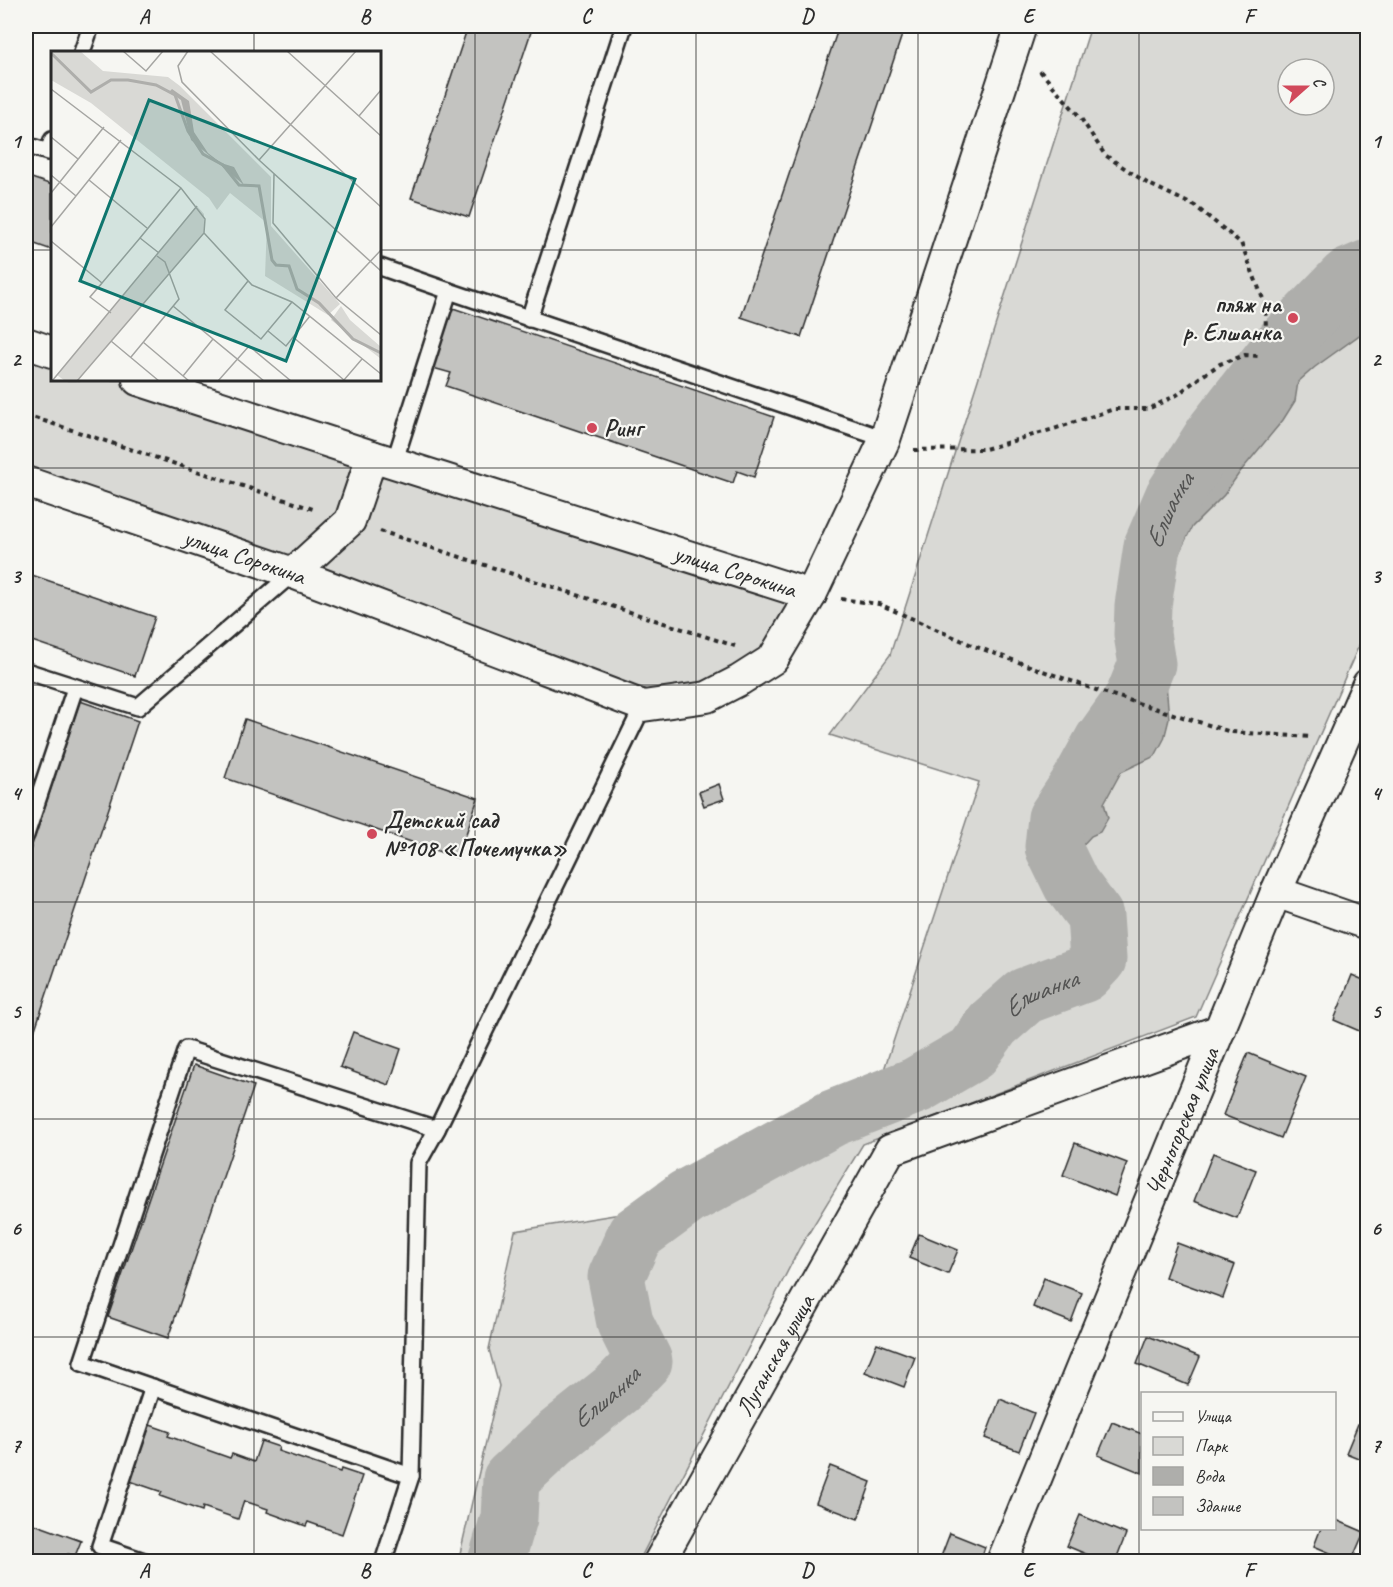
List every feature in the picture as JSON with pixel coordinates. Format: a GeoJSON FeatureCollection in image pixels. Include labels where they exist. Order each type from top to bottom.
{"type":"FeatureCollection","features":[{"type":"Feature","properties":{"kind":"street"},"geometry":{"type":"LineString","coordinates":[[811,595],[885,439],[1018,34]]}},
{"type":"Feature","properties":{"kind":"street"},"geometry":{"type":"LineString","coordinates":[[26,343],[51,352]]}},
{"type":"Feature","properties":{"kind":"street","name":"улица Сорокина"},"geometry":{"type":"LineString","coordinates":[[26,482],[293,573],[643,706],[707,697],[773,659],[811,595],[141,381]]}},
{"type":"Feature","properties":{"kind":"street"},"geometry":{"type":"LineString","coordinates":[[293,573],[350,521],[383,459]]}},
{"type":"Feature","properties":{"kind":"street","name":"Черногорская улица"},"geometry":{"type":"LineString","coordinates":[[1002,1562],[1276,892],[1368,684]]}},
{"type":"Feature","properties":{"kind":"street"},"geometry":{"type":"LineString","coordinates":[[1276,892],[1368,924]]}},
{"type":"Feature","properties":{"kind":"street","name":"Луганская улица"},"geometry":{"type":"LineString","coordinates":[[659,1562],[890,1150],[1220,1030]]}},
{"type":"Feature","properties":{"kind":"lane"},"geometry":{"type":"LineString","coordinates":[[82,51],[91,26]]}},
{"type":"Feature","properties":{"kind":"lane"},"geometry":{"type":"LineString","coordinates":[[529,319],[624,26]]}},
{"type":"Feature","properties":{"kind":"lane"},"geometry":{"type":"LineString","coordinates":[[26,145],[51,149]]}},
{"type":"Feature","properties":{"kind":"lane"},"geometry":{"type":"LineString","coordinates":[[381,267],[885,439]]}},
{"type":"Feature","properties":{"kind":"lane"},"geometry":{"type":"LineString","coordinates":[[383,459],[449,291]]}},
{"type":"Feature","properties":{"kind":"lane"},"geometry":{"type":"LineString","coordinates":[[26,671],[138,708],[293,573]]}},
{"type":"Feature","properties":{"kind":"lane"},"geometry":{"type":"LineString","coordinates":[[26,835],[75,688]]}},
{"type":"Feature","properties":{"kind":"lane"},"geometry":{"type":"LineString","coordinates":[[383,1562],[411,1476],[418,1162],[437,1129],[643,706]]}},
{"type":"Feature","properties":{"kind":"lane"},"geometry":{"type":"LineString","coordinates":[[411,1476],[82,1363],[186,1049],[437,1129]]}},
{"type":"Feature","properties":{"kind":"lane"},"geometry":{"type":"LineString","coordinates":[[147,1562],[100,1546],[153,1388]]}},
{"type":"Feature","properties":{"kind":"path"},"geometry":{"type":"LineString","coordinates":[[1362,26],[1368,36]]}},
{"type":"Feature","properties":{"kind":"path"},"geometry":{"type":"LineString","coordinates":[[1018,34],[1080,117],[1105,155],[1147,183],[1196,206],[1241,243],[1265,304],[1266,328]]}},
{"type":"Feature","properties":{"kind":"path"},"geometry":{"type":"LineString","coordinates":[[885,439],[913,450],[985,448],[1114,409],[1148,409],[1177,395],[1220,364],[1245,355],[1258,356]]}},
{"type":"Feature","properties":{"kind":"path"},"geometry":{"type":"LineString","coordinates":[[26,415],[773,659]]}},
{"type":"Feature","properties":{"kind":"path"},"geometry":{"type":"LineString","coordinates":[[811,595],[879,604],[974,646],[1096,690],[1232,732],[1343,738]]}},
{"type":"Feature","properties":{"kind":"green space"},"geometry":{"type":"Polygon","coordinates":[[[1091,26],[1367,26],[1367,627],[1196,1017],[863,1144],[799,1249],[639,1561],[458,1562],[499,1386],[489,1349],[515,1231],[633,1212],[735,1174],[871,1109],[979,782],[830,735],[890,655],[1091,26]]]}},
{"type":"Feature","properties":{"kind":"green space"},"geometry":{"type":"Polygon","coordinates":[[[26,343],[51,352],[51,381],[141,381],[811,595],[773,659],[643,706],[26,482],[26,343]]]}},
{"type":"Feature","properties":{"kind":"water"},"geometry":{"type":"Polygon","coordinates":[[[1338,302],[1362,304],[1367,302],[1367,331],[1315,367],[1298,382],[1295,401],[1283,420],[1224,495],[1192,527],[1161,599],[1153,642],[1161,659],[1166,683],[1169,719],[1164,739],[1155,756],[1121,772],[1104,803],[1108,818],[1100,832],[1066,855],[1058,845],[1060,834],[1057,818],[1089,748],[1115,732],[1133,678],[1129,641],[1139,596],[1170,512],[1184,488],[1200,473],[1206,462],[1204,447],[1226,409],[1236,384],[1247,379],[1274,378],[1275,363],[1286,344],[1322,306],[1338,302]]]}},
{"type":"Feature","properties":{"kind":"building"},"geometry":{"type":"Polygon","coordinates":[[[468,26],[533,26],[469,217],[411,198],[468,26]]]}},
{"type":"Feature","properties":{"kind":"building"},"geometry":{"type":"Polygon","coordinates":[[[839,26],[905,26],[801,337],[741,317],[839,26]]]}},
{"type":"Feature","properties":{"kind":"building"},"geometry":{"type":"Polygon","coordinates":[[[26,176],[51,185],[51,250],[26,241],[26,176]]]}},
{"type":"Feature","properties":{"kind":"building"},"geometry":{"type":"Polygon","coordinates":[[[453,308],[774,417],[754,477],[737,471],[733,483],[446,386],[451,373],[433,368],[453,308]]]}},
{"type":"Feature","properties":{"kind":"building"},"geometry":{"type":"Polygon","coordinates":[[[26,573],[155,617],[135,676],[26,639],[26,573]]]}},
{"type":"Feature","properties":{"kind":"building"},"geometry":{"type":"Polygon","coordinates":[[[80,701],[138,721],[26,1056],[26,863],[80,701]]]}},
{"type":"Feature","properties":{"kind":"building"},"geometry":{"type":"Polygon","coordinates":[[[245,719],[478,798],[458,858],[225,778],[245,719]]]}},
{"type":"Feature","properties":{"kind":"building"},"geometry":{"type":"Polygon","coordinates":[[[719,784],[724,799],[704,806],[699,792],[719,784]]]}},
{"type":"Feature","properties":{"kind":"building"},"geometry":{"type":"Polygon","coordinates":[[[1352,975],[1368,982],[1368,1025],[1364,1033],[1334,1020],[1352,975]]]}},
{"type":"Feature","properties":{"kind":"building"},"geometry":{"type":"Polygon","coordinates":[[[353,1032],[401,1049],[389,1085],[340,1067],[353,1032]]]}},
{"type":"Feature","properties":{"kind":"building"},"geometry":{"type":"Polygon","coordinates":[[[1248,1053],[1306,1077],[1281,1138],[1223,1115],[1248,1053]]]}},
{"type":"Feature","properties":{"kind":"building"},"geometry":{"type":"Polygon","coordinates":[[[194,1065],[254,1086],[168,1338],[108,1317],[194,1065]]]}},
{"type":"Feature","properties":{"kind":"building"},"geometry":{"type":"Polygon","coordinates":[[[1075,1143],[1127,1163],[1115,1196],[1063,1175],[1075,1143]]]}},
{"type":"Feature","properties":{"kind":"building"},"geometry":{"type":"Polygon","coordinates":[[[1213,1153],[1256,1170],[1237,1218],[1194,1201],[1213,1153]]]}},
{"type":"Feature","properties":{"kind":"building"},"geometry":{"type":"Polygon","coordinates":[[[919,1234],[958,1250],[948,1274],[909,1258],[919,1234]]]}},
{"type":"Feature","properties":{"kind":"building"},"geometry":{"type":"Polygon","coordinates":[[[1177,1243],[1235,1265],[1223,1298],[1165,1277],[1177,1243]]]}},
{"type":"Feature","properties":{"kind":"building"},"geometry":{"type":"Polygon","coordinates":[[[1044,1278],[1082,1293],[1071,1322],[1033,1307],[1044,1278]]]}},
{"type":"Feature","properties":{"kind":"building"},"geometry":{"type":"Polygon","coordinates":[[[1148,1336],[1200,1357],[1188,1385],[1137,1364],[1148,1336]]]}},
{"type":"Feature","properties":{"kind":"building"},"geometry":{"type":"Polygon","coordinates":[[[877,1343],[915,1357],[904,1387],[865,1372],[877,1343]]]}},
{"type":"Feature","properties":{"kind":"building"},"geometry":{"type":"Polygon","coordinates":[[[1000,1399],[1034,1413],[1019,1451],[985,1438],[1000,1399]]]}},
{"type":"Feature","properties":{"kind":"building"},"geometry":{"type":"Polygon","coordinates":[[[1112,1422],[1141,1434],[1141,1473],[1098,1455],[1112,1422]]]}},
{"type":"Feature","properties":{"kind":"building"},"geometry":{"type":"Polygon","coordinates":[[[1358,1424],[1368,1428],[1368,1462],[1346,1453],[1358,1424]]]}},
{"type":"Feature","properties":{"kind":"building"},"geometry":{"type":"Polygon","coordinates":[[[150,1425],[170,1432],[168,1436],[230,1458],[232,1454],[254,1462],[261,1441],[279,1447],[278,1451],[340,1472],[341,1469],[362,1476],[342,1534],[308,1522],[306,1526],[244,1501],[238,1519],[203,1507],[202,1511],[160,1496],[162,1492],[130,1481],[150,1425]]]}},
{"type":"Feature","properties":{"kind":"building"},"geometry":{"type":"Polygon","coordinates":[[[26,1463],[30,1464],[26,1479],[26,1463]]]}},
{"type":"Feature","properties":{"kind":"building"},"geometry":{"type":"Polygon","coordinates":[[[830,1466],[871,1482],[858,1519],[816,1503],[830,1466]]]}},
{"type":"Feature","properties":{"kind":"building"},"geometry":{"type":"Polygon","coordinates":[[[1080,1515],[1126,1534],[1115,1562],[1105,1562],[1067,1546],[1080,1515]]]}},
{"type":"Feature","properties":{"kind":"building"},"geometry":{"type":"Polygon","coordinates":[[[1336,1520],[1364,1532],[1351,1562],[1314,1546],[1320,1530],[1336,1530],[1336,1520]]]}},
{"type":"Feature","properties":{"kind":"building"},"geometry":{"type":"Polygon","coordinates":[[[26,1521],[81,1541],[75,1556],[68,1554],[65,1562],[26,1562],[26,1521]]]}},
{"type":"Feature","properties":{"kind":"building"},"geometry":{"type":"Polygon","coordinates":[[[950,1533],[985,1547],[980,1562],[939,1562],[950,1533]]]}},
{"type":"Feature","properties":{"kind":"waterway","name":"Елшанка"},"geometry":{"type":"LineString","coordinates":[[496,1562],[509,1518],[511,1479],[554,1439],[618,1388],[644,1361],[625,1323],[616,1277],[635,1235],[687,1197],[833,1118],[917,1085],[972,1053],[993,1024],[1025,996],[1084,974],[1098,959],[1095,916],[1071,884],[1053,847],[1056,818],[1080,782],[1103,740],[1133,698],[1147,664],[1142,634],[1143,606],[1152,546],[1173,497],[1216,430],[1285,341],[1347,277],[1368,268]]}},
{"type":"Feature","properties":{"kind":"place","name":"пляж на р. Елшанка"},"geometry":{"type":"Point","coordinates":[1293,318]}},
{"type":"Feature","properties":{"kind":"place","name":"Ринг"},"geometry":{"type":"Point","coordinates":[592,428]}},
{"type":"Feature","properties":{"kind":"place","name":"Детский сад №108 «Почемучка»"},"geometry":{"type":"Point","coordinates":[372,834]}}]}
